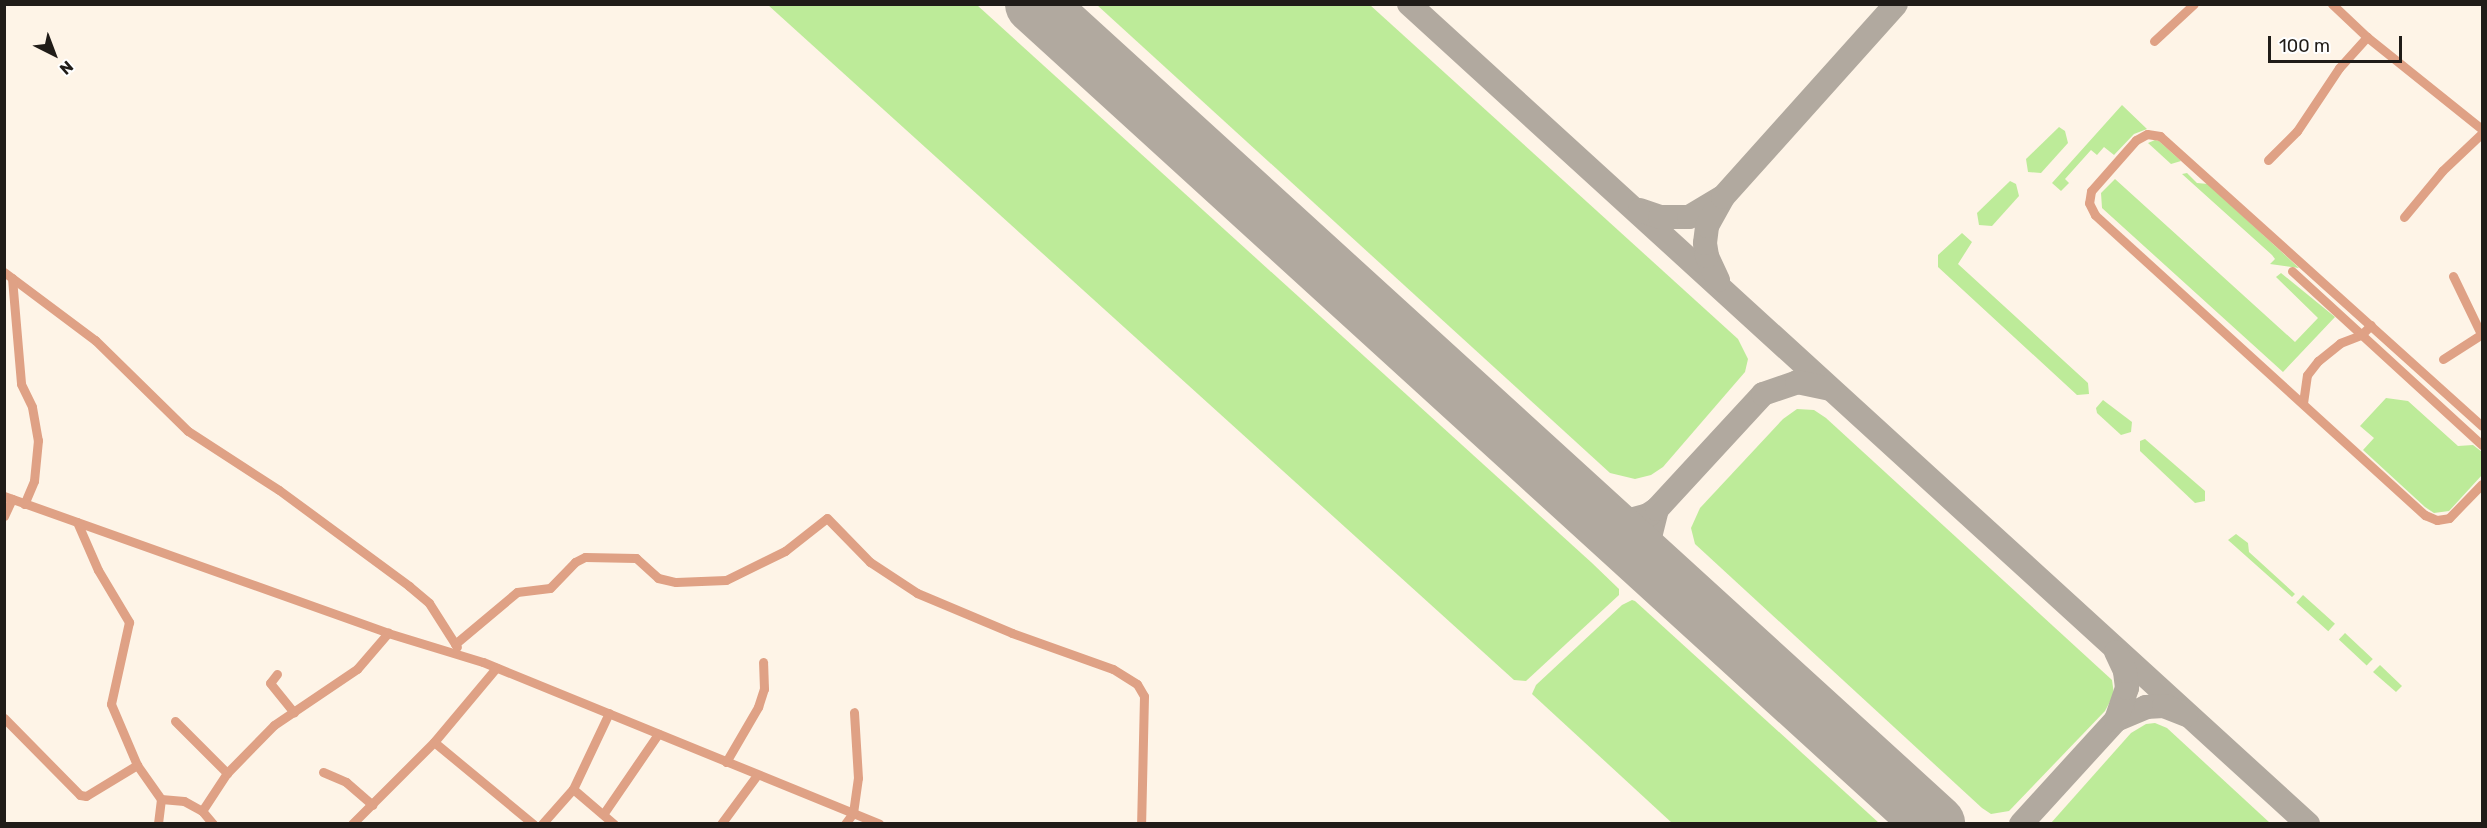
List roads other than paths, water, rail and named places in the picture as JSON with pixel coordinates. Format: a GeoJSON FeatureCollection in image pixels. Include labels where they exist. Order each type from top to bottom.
{"type":"FeatureCollection","features":[{"type":"Feature","properties":{"kind":"street"},"geometry":{"type":"LineString","coordinates":[[2154,41],[2194,4]]}},
{"type":"Feature","properties":{"kind":"street"},"geometry":{"type":"LineString","coordinates":[[2332,4],[2367,38],[2482,131],[2442,171],[2404,217]]}},
{"type":"Feature","properties":{"kind":"street"},"geometry":{"type":"LineString","coordinates":[[2268,160],[2297,130],[2338,68],[2367,38]]}},
{"type":"Feature","properties":{"kind":"street"},"geometry":{"type":"LineString","coordinates":[[2482,426],[2160,136],[2141,136],[2094,185],[2089,197],[2095,215],[2430,519],[2449,518],[2482,484]]}},
{"type":"Feature","properties":{"kind":"street"},"geometry":{"type":"LineString","coordinates":[[2292,271],[2482,445]]}},
{"type":"Feature","properties":{"kind":"street"},"geometry":{"type":"LineString","coordinates":[[8,275],[21,384],[32,407],[38,440],[34,481],[24,504]]}},
{"type":"Feature","properties":{"kind":"street"},"geometry":{"type":"LineString","coordinates":[[8,275],[95,340],[188,431],[279,490],[409,586],[429,603],[460,654]]}},
{"type":"Feature","properties":{"kind":"street"},"geometry":{"type":"LineString","coordinates":[[2443,359],[2482,334],[2453,276]]}},
{"type":"Feature","properties":{"kind":"street"},"geometry":{"type":"LineString","coordinates":[[2302,404],[2307,375],[2318,361],[2340,343],[2361,334],[2371,325]]}},
{"type":"Feature","properties":{"kind":"street"},"geometry":{"type":"LineString","coordinates":[[4,516],[8,498],[388,633],[460,654],[879,824]]}},
{"type":"Feature","properties":{"kind":"street"},"geometry":{"type":"LineString","coordinates":[[455,644],[517,592],[550,588],[575,562],[585,557],[636,558],[658,578],[676,582],[726,580],[785,551],[827,518],[870,562],[917,593],[1012,633],[1113,669],[1137,684],[1144,696],[1141,824]]}},
{"type":"Feature","properties":{"kind":"street"},"geometry":{"type":"LineString","coordinates":[[77,522],[98,570],[129,622],[111,704],[137,765],[161,799],[158,824]]}},
{"type":"Feature","properties":{"kind":"street"},"geometry":{"type":"LineString","coordinates":[[202,811],[227,773],[274,725],[357,669],[388,633]]}},
{"type":"Feature","properties":{"kind":"street"},"geometry":{"type":"LineString","coordinates":[[726,762],[758,707],[764,689],[764,662]]}},
{"type":"Feature","properties":{"kind":"street"},"geometry":{"type":"LineString","coordinates":[[356,822],[434,742],[496,668]]}},
{"type":"Feature","properties":{"kind":"street"},"geometry":{"type":"LineString","coordinates":[[277,674],[270,683],[294,713]]}},
{"type":"Feature","properties":{"kind":"street"},"geometry":{"type":"LineString","coordinates":[[846,824],[853,813],[858,778],[854,712]]}},
{"type":"Feature","properties":{"kind":"street"},"geometry":{"type":"LineString","coordinates":[[542,824],[573,789],[609,713]]}},
{"type":"Feature","properties":{"kind":"street"},"geometry":{"type":"LineString","coordinates":[[4,718],[80,795],[86,796],[137,765]]}},
{"type":"Feature","properties":{"kind":"street"},"geometry":{"type":"LineString","coordinates":[[175,721],[227,773]]}},
{"type":"Feature","properties":{"kind":"street"},"geometry":{"type":"LineString","coordinates":[[604,813],[658,734]]}},
{"type":"Feature","properties":{"kind":"street"},"geometry":{"type":"LineString","coordinates":[[434,742],[533,824]]}},
{"type":"Feature","properties":{"kind":"street"},"geometry":{"type":"LineString","coordinates":[[322,772],[346,782],[372,805]]}},
{"type":"Feature","properties":{"kind":"street"},"geometry":{"type":"LineString","coordinates":[[721,824],[757,775]]}},
{"type":"Feature","properties":{"kind":"street"},"geometry":{"type":"LineString","coordinates":[[573,789],[604,813],[614,824]]}},
{"type":"Feature","properties":{"kind":"street"},"geometry":{"type":"LineString","coordinates":[[161,799],[184,801],[202,811],[213,824]]}}]}
